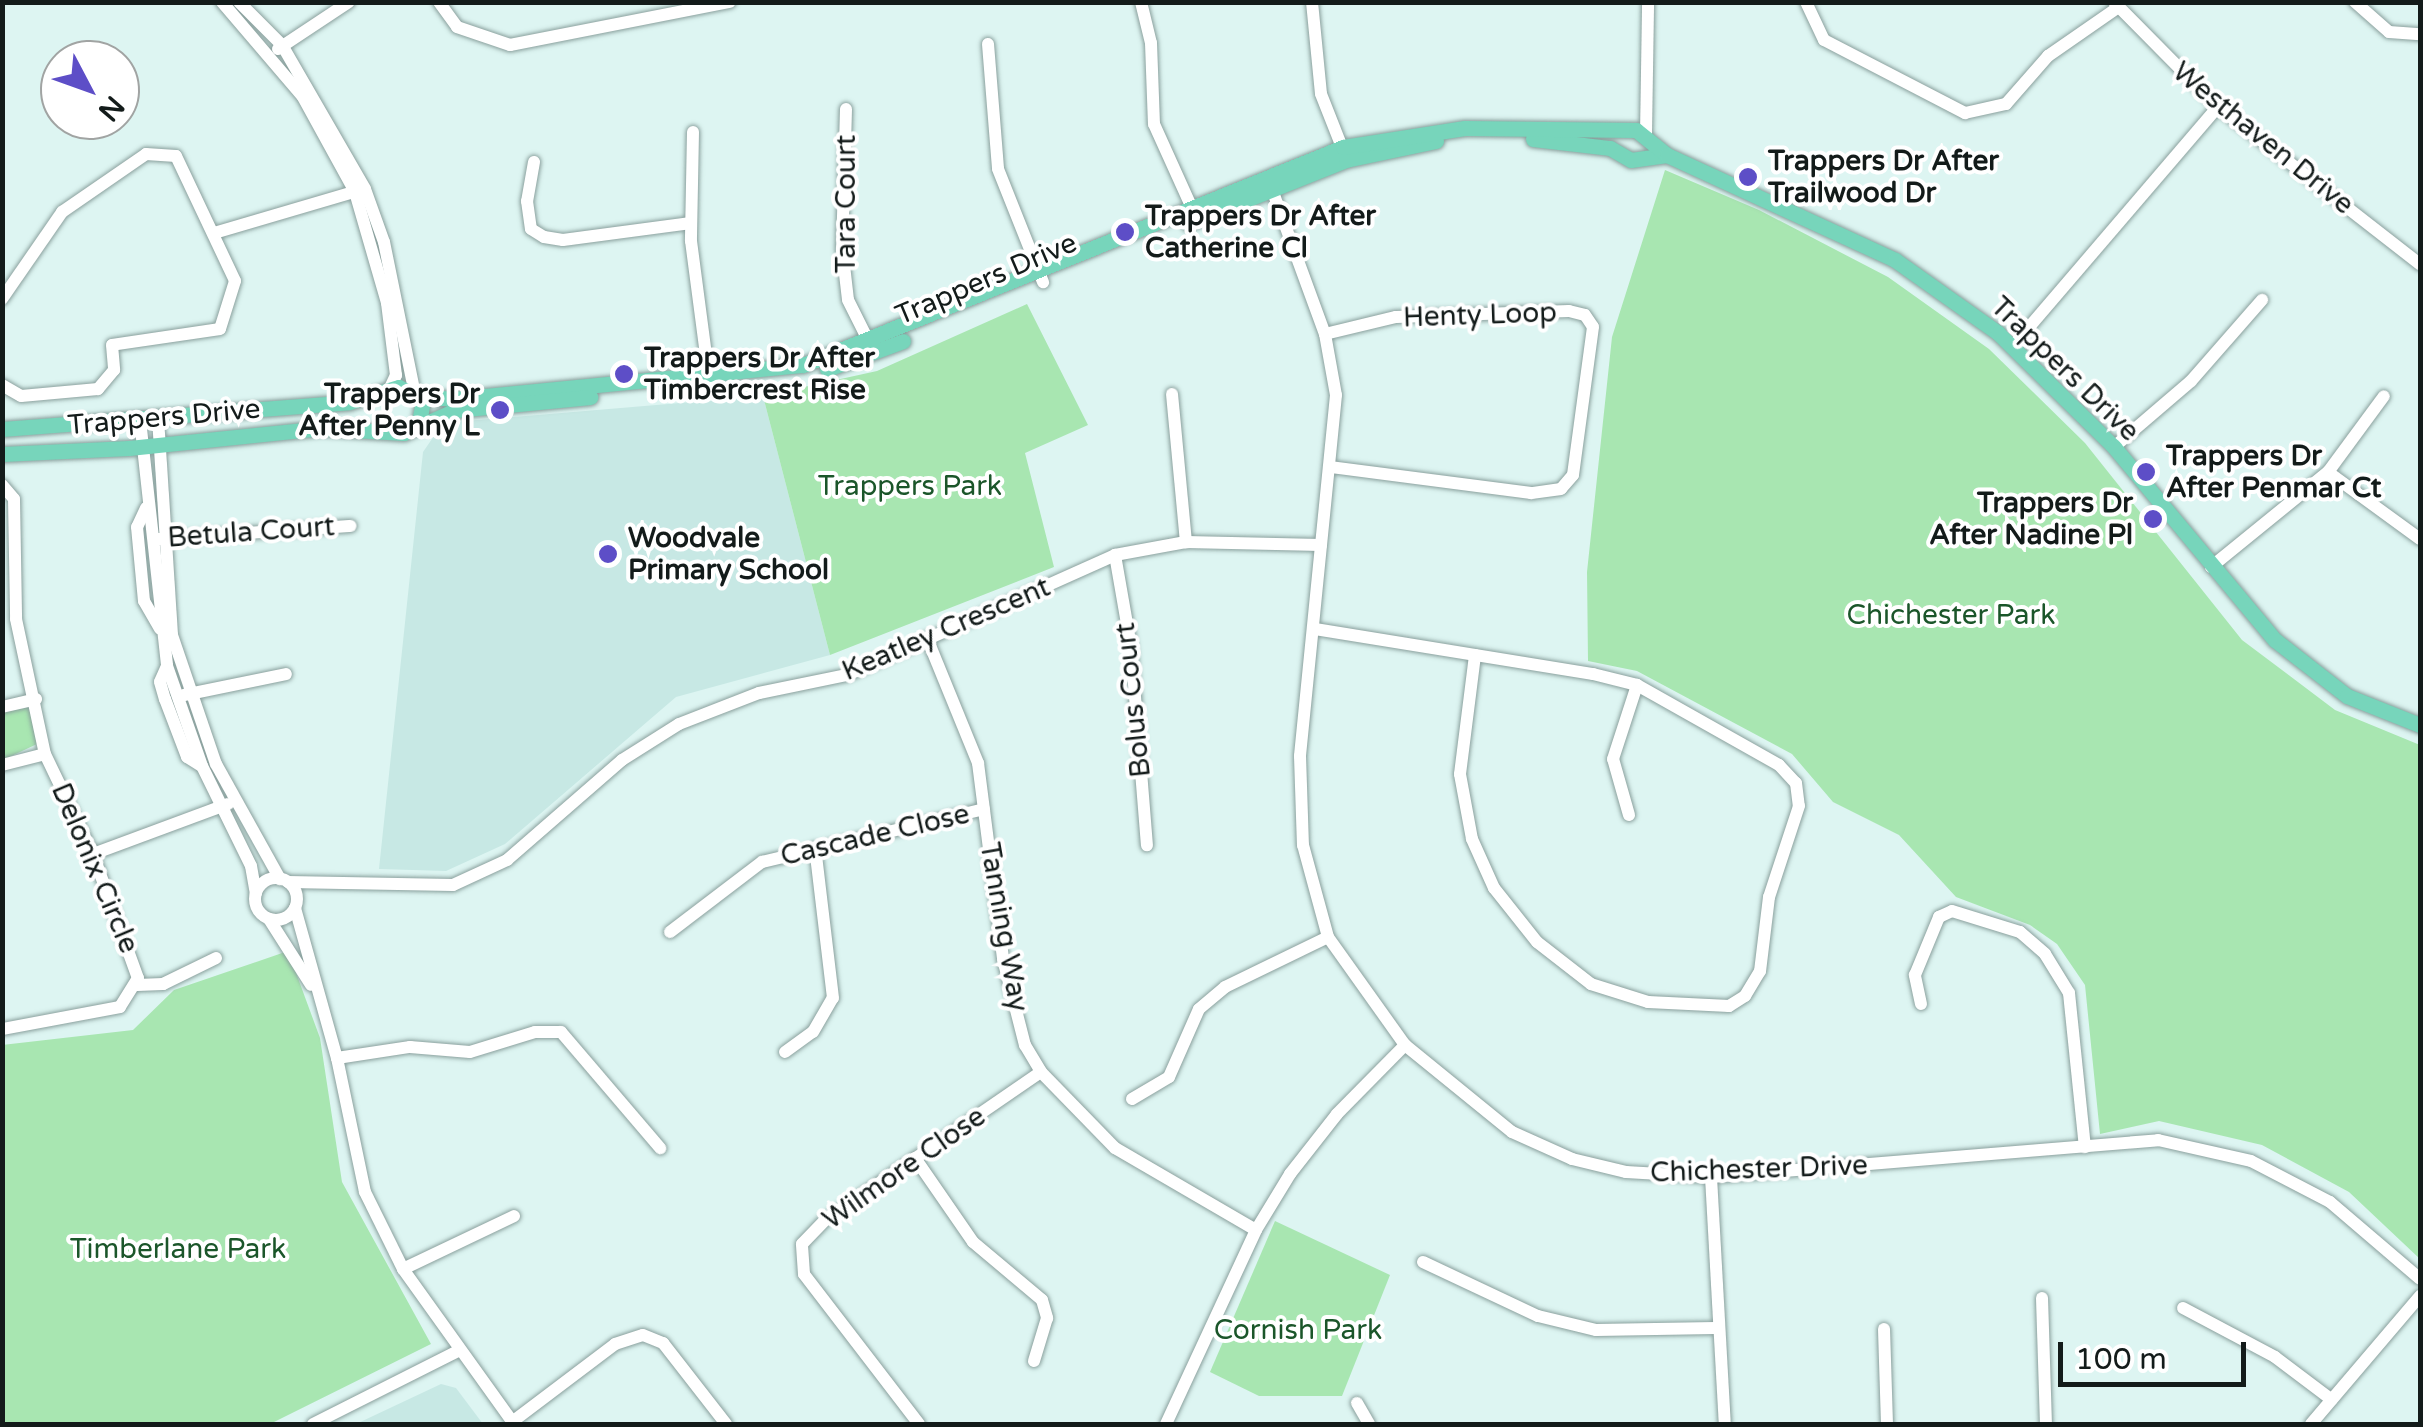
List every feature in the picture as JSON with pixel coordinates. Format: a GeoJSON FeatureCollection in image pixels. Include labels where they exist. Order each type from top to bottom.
{"type":"FeatureCollection","features":[{"type":"Feature","properties":{"kind":"main road","name":"Trappers Drive"},"geometry":{"type":"LineString","coordinates":[[417,393],[807,374],[1344,154],[1465,128],[1638,136],[1667,155],[1895,260],[2012,346],[2114,447],[2211,568],[2275,640],[2346,696],[2420,726]]}},
{"type":"Feature","properties":{"kind":"main road"},"geometry":{"type":"LineString","coordinates":[[1621,152],[1638,136]]}},
{"type":"Feature","properties":{"kind":"main road"},"geometry":{"type":"LineString","coordinates":[[1638,136],[1642,159],[1667,155]]}},
{"type":"Feature","properties":{"kind":"main road","name":"Trappers Drive"},"geometry":{"type":"LineString","coordinates":[[1344,154],[1466,138],[1535,139],[1621,152],[1642,159]]}},
{"type":"Feature","properties":{"kind":"main road","name":"Trappers Drive"},"geometry":{"type":"LineString","coordinates":[[418,427],[456,410],[710,380]]}},
{"type":"Feature","properties":{"kind":"main road","name":"Trappers Drive"},"geometry":{"type":"LineString","coordinates":[[2,429],[349,402],[388,391]]}},
{"type":"Feature","properties":{"kind":"main road"},"geometry":{"type":"LineString","coordinates":[[388,391],[417,393],[425,412],[418,427],[404,434],[389,430],[378,411],[388,391]]}},
{"type":"Feature","properties":{"kind":"main road","name":"Trappers Drive"},"geometry":{"type":"LineString","coordinates":[[2,454],[141,446],[322,428],[389,430]]}},
{"type":"Feature","properties":{"kind":"street"},"geometry":{"type":"LineString","coordinates":[[222,2],[277,49]]}},
{"type":"Feature","properties":{"kind":"street"},"geometry":{"type":"LineString","coordinates":[[239,2],[277,49],[360,190],[388,256],[417,393]]}},
{"type":"Feature","properties":{"kind":"street"},"geometry":{"type":"LineString","coordinates":[[277,49],[349,2]]}},
{"type":"Feature","properties":{"kind":"street"},"geometry":{"type":"LineString","coordinates":[[439,2],[456,26],[510,45],[730,2]]}},
{"type":"Feature","properties":{"kind":"street"},"geometry":{"type":"LineString","coordinates":[[1141,2],[1152,43],[1154,124],[1194,214]]}},
{"type":"Feature","properties":{"kind":"street"},"geometry":{"type":"LineString","coordinates":[[1312,2],[1322,94],[1344,154]]}},
{"type":"Feature","properties":{"kind":"street"},"geometry":{"type":"LineString","coordinates":[[1638,136],[1648,2]]}},
{"type":"Feature","properties":{"kind":"street"},"geometry":{"type":"LineString","coordinates":[[1806,2],[1824,40],[1965,113],[2006,104],[2048,56],[2115,5]]}},
{"type":"Feature","properties":{"kind":"street"},"geometry":{"type":"LineString","coordinates":[[2355,2],[2389,32],[2420,34]]}},
{"type":"Feature","properties":{"kind":"street","name":"Westhaven Drive"},"geometry":{"type":"LineString","coordinates":[[2115,5],[2218,108],[2420,264]]}},
{"type":"Feature","properties":{"kind":"street"},"geometry":{"type":"LineString","coordinates":[[988,44],[998,169],[1041,278]]}},
{"type":"Feature","properties":{"kind":"street"},"geometry":{"type":"LineString","coordinates":[[2012,346],[2218,108]]}},
{"type":"Feature","properties":{"kind":"street","name":"Tara Court"},"geometry":{"type":"LineString","coordinates":[[846,109],[842,248],[848,300],[872,348]]}},
{"type":"Feature","properties":{"kind":"street"},"geometry":{"type":"LineString","coordinates":[[693,132],[691,224],[710,380]]}},
{"type":"Feature","properties":{"kind":"street"},"geometry":{"type":"LineString","coordinates":[[2,299],[62,212],[146,154],[176,156],[235,282],[220,328],[112,345],[114,370],[98,389],[21,396],[2,385]]}},
{"type":"Feature","properties":{"kind":"street"},"geometry":{"type":"LineString","coordinates":[[534,162],[527,201],[531,229],[544,237],[564,240],[691,224]]}},
{"type":"Feature","properties":{"kind":"street","name":"Chichester Drive"},"geometry":{"type":"LineString","coordinates":[[1269,184],[1324,334],[1336,395],[1332,468],[1300,756],[1303,844],[1328,937],[1405,1044],[1488,1116],[1536,1144],[1626,1172],[1711,1177],[2158,1140],[2252,1162],[2330,1202],[2420,1279]]}},
{"type":"Feature","properties":{"kind":"street"},"geometry":{"type":"LineString","coordinates":[[214,232],[360,190]]}},
{"type":"Feature","properties":{"kind":"street"},"geometry":{"type":"LineString","coordinates":[[360,190],[387,303],[396,375],[388,391]]}},
{"type":"Feature","properties":{"kind":"street"},"geometry":{"type":"LineString","coordinates":[[2114,447],[2191,382],[2262,300]]}},
{"type":"Feature","properties":{"kind":"street","name":"Henty Loop"},"geometry":{"type":"LineString","coordinates":[[1324,334],[1396,317],[1550,312],[1585,316],[1594,327],[1572,475],[1560,488],[1531,493],[1332,468]]}},
{"type":"Feature","properties":{"kind":"street"},"geometry":{"type":"LineString","coordinates":[[1172,394],[1186,542]]}},
{"type":"Feature","properties":{"kind":"street"},"geometry":{"type":"LineString","coordinates":[[2211,568],[2328,472],[2384,396]]}},
{"type":"Feature","properties":{"kind":"street"},"geometry":{"type":"LineString","coordinates":[[158,418],[156,539],[160,629],[168,666],[229,803],[256,894],[256,906],[270,919],[323,1010]]}},
{"type":"Feature","properties":{"kind":"street"},"geometry":{"type":"LineString","coordinates":[[140,420],[146,500],[182,695],[202,766],[284,880],[296,905],[338,1058],[365,1192],[404,1269],[458,1351],[513,1423],[615,1344],[643,1335],[664,1343],[726,1424]]}},
{"type":"Feature","properties":{"kind":"street"},"geometry":{"type":"LineString","coordinates":[[2328,472],[2420,539]]}},
{"type":"Feature","properties":{"kind":"street","name":"Delonix Circle"},"geometry":{"type":"LineString","coordinates":[[2,486],[14,498],[16,618],[45,754],[93,854],[137,984],[126,1004],[107,1012],[2,1029]]}},
{"type":"Feature","properties":{"kind":"street"},"geometry":{"type":"LineString","coordinates":[[146,500],[138,526],[143,590],[146,614],[160,629]]}},
{"type":"Feature","properties":{"kind":"street","name":"Betula Court"},"geometry":{"type":"LineString","coordinates":[[156,539],[351,526]]}},
{"type":"Feature","properties":{"kind":"street","name":"Keatley Crescent"},"geometry":{"type":"LineString","coordinates":[[284,880],[436,888],[469,880],[507,860],[622,760],[679,724],[760,693],[847,675],[1115,555],[1186,542],[1322,544]]}},
{"type":"Feature","properties":{"kind":"street","name":"Bolus Court"},"geometry":{"type":"LineString","coordinates":[[1115,555],[1131,647],[1147,845]]}},
{"type":"Feature","properties":{"kind":"street"},"geometry":{"type":"LineString","coordinates":[[1314,629],[1475,655],[1637,686],[1780,765],[1796,783],[1799,806],[1769,896],[1760,971],[1729,1006],[1648,1002],[1591,984],[1538,942],[1494,888],[1472,839],[1460,774],[1475,655]]}},
{"type":"Feature","properties":{"kind":"street","name":"Tanning Way"},"geometry":{"type":"LineString","coordinates":[[927,638],[978,763],[1004,960],[1025,1044],[1041,1072],[1115,1148],[1256,1230]]}},
{"type":"Feature","properties":{"kind":"street"},"geometry":{"type":"LineString","coordinates":[[168,666],[160,682],[165,699],[188,757],[202,766]]}},
{"type":"Feature","properties":{"kind":"street"},"geometry":{"type":"LineString","coordinates":[[182,695],[286,674]]}},
{"type":"Feature","properties":{"kind":"street"},"geometry":{"type":"LineString","coordinates":[[1628,815],[1613,759],[1637,686]]}},
{"type":"Feature","properties":{"kind":"street"},"geometry":{"type":"LineString","coordinates":[[2,707],[36,699]]}},
{"type":"Feature","properties":{"kind":"street","name":"Delonix Circle"},"geometry":{"type":"LineString","coordinates":[[2,765],[45,754]]}},
{"type":"Feature","properties":{"kind":"street"},"geometry":{"type":"LineString","coordinates":[[93,854],[229,803]]}},
{"type":"Feature","properties":{"kind":"street","name":"Cascade Close"},"geometry":{"type":"LineString","coordinates":[[670,932],[762,862],[984,809]]}},
{"type":"Feature","properties":{"kind":"street"},"geometry":{"type":"LineString","coordinates":[[785,1052],[812,1032],[834,998],[815,848]]}},
{"type":"Feature","properties":{"kind":"street"},"geometry":{"type":"LineString","coordinates":[[256,894],[263,884],[284,880]]}},
{"type":"Feature","properties":{"kind":"street"},"geometry":{"type":"LineString","coordinates":[[270,919],[287,917],[325,882]]}},
{"type":"Feature","properties":{"kind":"street"},"geometry":{"type":"LineString","coordinates":[[1921,1004],[1914,975],[1938,918],[1952,911],[2020,932],[2069,993],[2085,1147]]}},
{"type":"Feature","properties":{"kind":"street"},"geometry":{"type":"LineString","coordinates":[[1132,1099],[1169,1077],[1200,1010],[1225,987],[1328,937]]}},
{"type":"Feature","properties":{"kind":"street","name":"Delonix Circle"},"geometry":{"type":"LineString","coordinates":[[137,984],[163,984],[216,958]]}},
{"type":"Feature","properties":{"kind":"street"},"geometry":{"type":"LineString","coordinates":[[338,1058],[410,1047],[470,1052],[535,1032],[561,1032],[660,1148]]}},
{"type":"Feature","properties":{"kind":"street"},"geometry":{"type":"LineString","coordinates":[[1166,1424],[1256,1230],[1337,1114],[1405,1044]]}},
{"type":"Feature","properties":{"kind":"street","name":"Wilmore Close"},"geometry":{"type":"LineString","coordinates":[[919,1424],[804,1274],[800,1255],[824,1221],[1041,1072]]}},
{"type":"Feature","properties":{"kind":"street"},"geometry":{"type":"LineString","coordinates":[[916,1158],[974,1242],[1042,1300],[1047,1318],[1034,1361]]}},
{"type":"Feature","properties":{"kind":"street"},"geometry":{"type":"LineString","coordinates":[[1711,1177],[1715,1328],[1725,1424]]}},
{"type":"Feature","properties":{"kind":"street"},"geometry":{"type":"LineString","coordinates":[[404,1269],[514,1216]]}},
{"type":"Feature","properties":{"kind":"street"},"geometry":{"type":"LineString","coordinates":[[1423,1262],[1538,1316],[1596,1330],[1715,1328]]}},
{"type":"Feature","properties":{"kind":"street"},"geometry":{"type":"LineString","coordinates":[[2312,1424],[2420,1296]]}},
{"type":"Feature","properties":{"kind":"street"},"geometry":{"type":"LineString","coordinates":[[2042,1298],[2046,1424]]}},
{"type":"Feature","properties":{"kind":"street"},"geometry":{"type":"LineString","coordinates":[[2183,1308],[2275,1357],[2332,1400]]}},
{"type":"Feature","properties":{"kind":"street"},"geometry":{"type":"LineString","coordinates":[[1884,1329],[1888,1424]]}},
{"type":"Feature","properties":{"kind":"street"},"geometry":{"type":"LineString","coordinates":[[313,1424],[458,1351]]}},
{"type":"Feature","properties":{"kind":"street"},"geometry":{"type":"LineString","coordinates":[[1357,1403],[1370,1424]]}},
{"type":"Feature","properties":{"kind":"shaded area","name":"Woodvale Primary School"},"geometry":{"type":"Polygon","coordinates":[[[763,396],[830,655],[676,697],[505,844],[446,871],[379,869],[423,452],[443,423],[763,396]]]}},
{"type":"Feature","properties":{"kind":"shaded area"},"geometry":{"type":"Polygon","coordinates":[[[441,1384],[456,1388],[483,1424],[356,1424],[441,1384]]]}},
{"type":"Feature","properties":{"kind":"green space","name":"Chichester Park"},"geometry":{"type":"Polygon","coordinates":[[[1665,170],[1759,210],[1888,277],[1989,349],[2085,443],[2242,640],[2335,710],[2420,745],[2420,1259],[2349,1192],[2262,1145],[2159,1121],[2100,1134],[2085,985],[2057,944],[2030,925],[1956,897],[1899,835],[1833,802],[1792,754],[1637,671],[1588,661],[1587,572],[1612,337],[1665,170]]]}},
{"type":"Feature","properties":{"kind":"green space","name":"Trappers Park"},"geometry":{"type":"Polygon","coordinates":[[[1027,304],[1088,425],[1025,453],[1054,567],[830,655],[763,396],[877,371],[1027,304]]]}},
{"type":"Feature","properties":{"kind":"green space"},"geometry":{"type":"Polygon","coordinates":[[[30,707],[37,744],[3,760],[3,712],[30,707]]]}},
{"type":"Feature","properties":{"kind":"green space","name":"Timberlane Park"},"geometry":{"type":"Polygon","coordinates":[[[288,951],[320,1038],[342,1182],[431,1344],[270,1424],[3,1424],[2,1045],[133,1030],[174,990],[288,951]]]}},
{"type":"Feature","properties":{"kind":"green space","name":"Cornish Park"},"geometry":{"type":"Polygon","coordinates":[[[1275,1221],[1390,1275],[1342,1396],[1259,1396],[1210,1372],[1275,1221]]]}},
{"type":"Feature","properties":{"kind":"place","name":"Trappers Dr After Trailwood Dr"},"geometry":{"type":"Point","coordinates":[1748,177]}},
{"type":"Feature","properties":{"kind":"place","name":"Trappers Dr After Catherine Cl"},"geometry":{"type":"Point","coordinates":[1125,232]}},
{"type":"Feature","properties":{"kind":"place","name":"Trappers Dr After Timbercrest Rise"},"geometry":{"type":"Point","coordinates":[624,374]}},
{"type":"Feature","properties":{"kind":"place","name":"Trappers Dr After Penny L"},"geometry":{"type":"Point","coordinates":[500,410]}},
{"type":"Feature","properties":{"kind":"place","name":"Trappers Dr After Penmar Ct"},"geometry":{"type":"Point","coordinates":[2146,472]}},
{"type":"Feature","properties":{"kind":"place","name":"Trappers Dr After Nadine Pl"},"geometry":{"type":"Point","coordinates":[2153,519]}},
{"type":"Feature","properties":{"kind":"place","name":"Woodvale Primary School"},"geometry":{"type":"Point","coordinates":[608,554]}}]}
